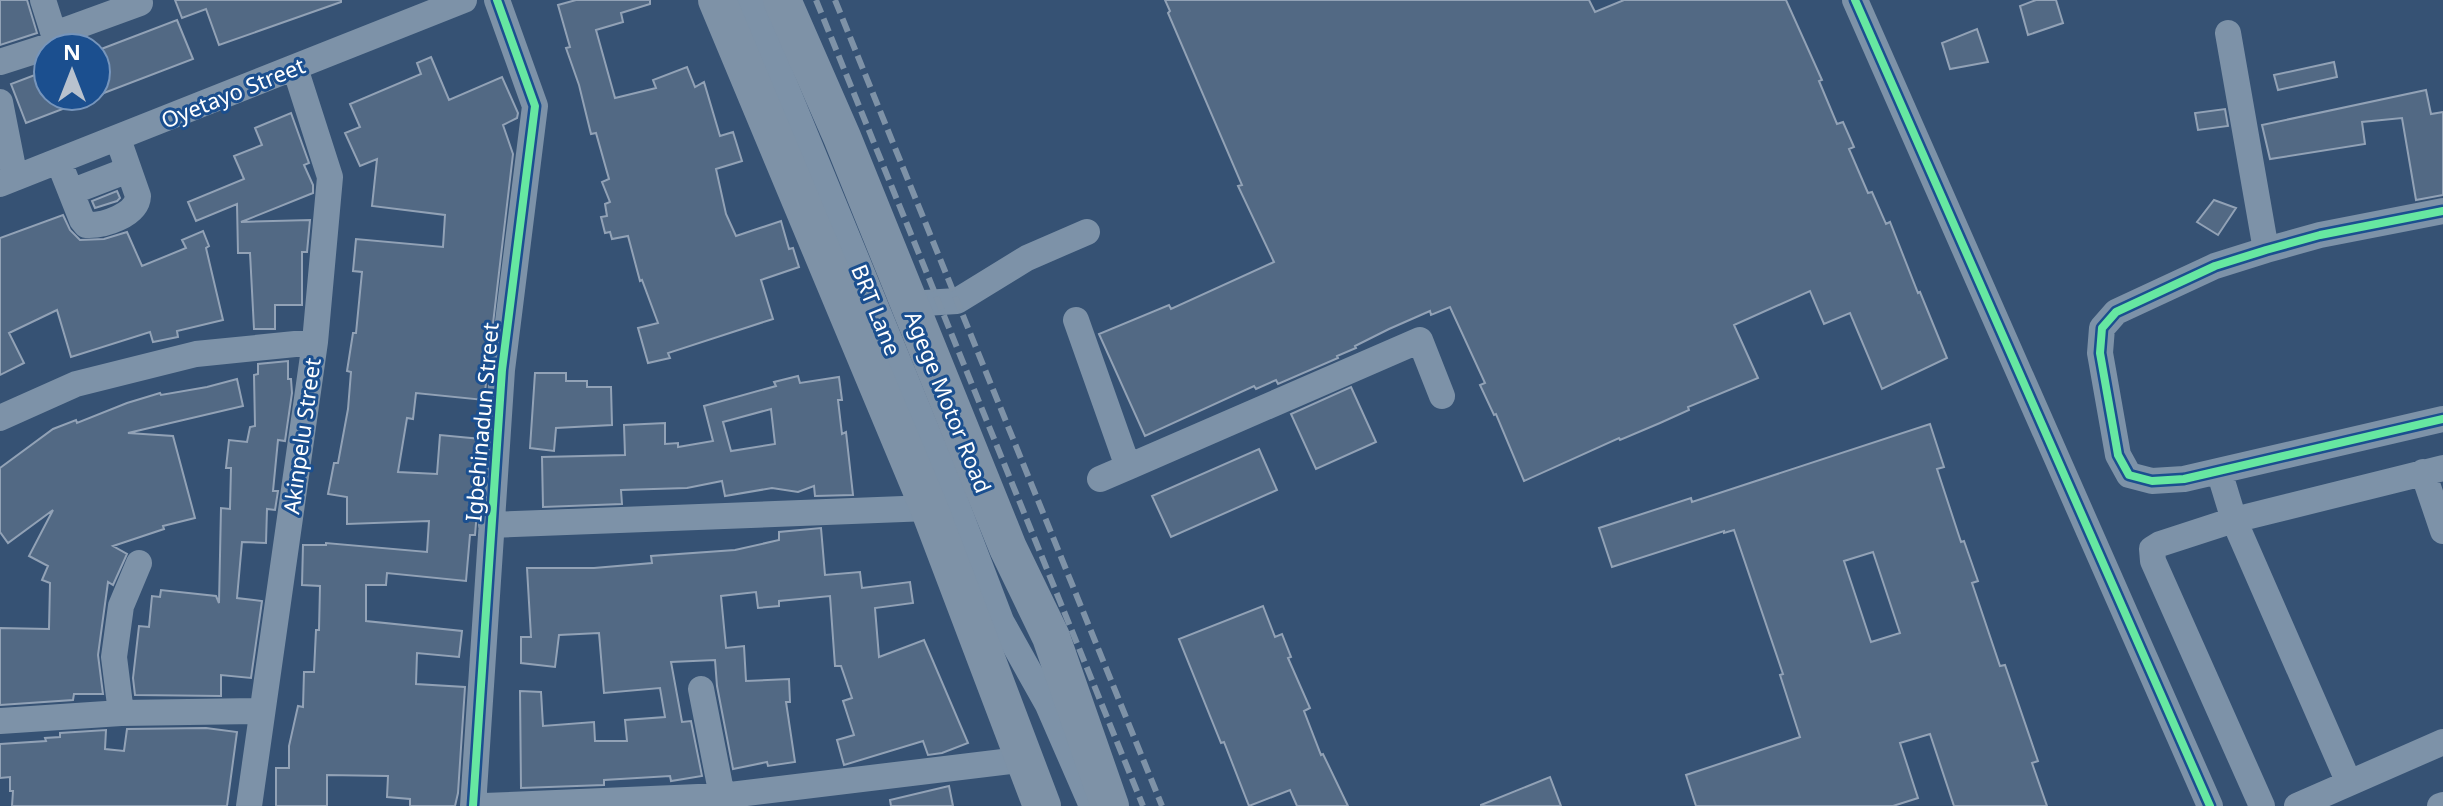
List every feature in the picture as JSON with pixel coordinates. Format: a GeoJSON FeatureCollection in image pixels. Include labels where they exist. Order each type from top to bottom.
{"type":"FeatureCollection","features":[{"type":"Feature","properties":{"kind":"highway"},"geometry":{"type":"LineString","coordinates":[[717,0],[929,508],[1027,759],[1042,806]]}},
{"type":"Feature","properties":{"kind":"highway","name":"Agege Motor Road"},"geometry":{"type":"LineString","coordinates":[[782,0],[842,137],[1008,548],[1051,637],[1110,806]]}},
{"type":"Feature","properties":{"kind":"street"},"geometry":{"type":"LineString","coordinates":[[43,0],[54,32]]}},
{"type":"Feature","properties":{"kind":"street","name":"Oyetayo Street"},"geometry":{"type":"LineString","coordinates":[[8,181],[295,68],[433,6],[464,0]]}},
{"type":"Feature","properties":{"kind":"street","name":"Igbehinadun Street"},"geometry":{"type":"LineString","coordinates":[[473,806],[502,370],[535,106],[497,0]]}},
{"type":"Feature","properties":{"kind":"street","name":"BRT Lane"},"geometry":{"type":"LineString","coordinates":[[750,0],[951,490],[1001,621],[1048,705],[1092,806]]}},
{"type":"Feature","properties":{"kind":"street"},"geometry":{"type":"LineString","coordinates":[[1855,0],[2210,806]]}},
{"type":"Feature","properties":{"kind":"street"},"geometry":{"type":"LineString","coordinates":[[60,32],[140,3]]}},
{"type":"Feature","properties":{"kind":"street"},"geometry":{"type":"LineString","coordinates":[[2228,33],[2266,250]]}},
{"type":"Feature","properties":{"kind":"street"},"geometry":{"type":"LineString","coordinates":[[0,62],[32,52]]}},
{"type":"Feature","properties":{"kind":"street","name":"Akinpelu Street"},"geometry":{"type":"LineString","coordinates":[[249,806],[315,342],[330,177],[295,68]]}},
{"type":"Feature","properties":{"kind":"street"},"geometry":{"type":"LineString","coordinates":[[0,102],[8,181]]}},
{"type":"Feature","properties":{"kind":"street"},"geometry":{"type":"LineString","coordinates":[[59,162],[86,225],[130,212],[138,196],[118,139]]}},
{"type":"Feature","properties":{"kind":"street"},"geometry":{"type":"LineString","coordinates":[[71,192],[128,170]]}},
{"type":"Feature","properties":{"kind":"street"},"geometry":{"type":"LineString","coordinates":[[2443,211],[2320,235],[2215,266],[2116,312],[2102,328],[2100,353],[2118,455],[2129,475],[2152,481],[2184,479],[2443,419]]}},
{"type":"Feature","properties":{"kind":"street"},"geometry":{"type":"LineString","coordinates":[[908,304],[957,301],[1027,258],[1087,232]]}},
{"type":"Feature","properties":{"kind":"street"},"geometry":{"type":"LineString","coordinates":[[1076,320],[1128,467]]}},
{"type":"Feature","properties":{"kind":"street"},"geometry":{"type":"LineString","coordinates":[[1100,479],[1420,340],[1442,396]]}},
{"type":"Feature","properties":{"kind":"street"},"geometry":{"type":"LineString","coordinates":[[0,418],[76,384],[196,354],[315,342]]}},
{"type":"Feature","properties":{"kind":"street"},"geometry":{"type":"LineString","coordinates":[[2262,806],[2153,561],[2152,549],[2234,520],[2433,470],[2443,531]]}},
{"type":"Feature","properties":{"kind":"street"},"geometry":{"type":"LineString","coordinates":[[2219,471],[2234,520],[2349,783]]}},
{"type":"Feature","properties":{"kind":"street"},"geometry":{"type":"LineString","coordinates":[[491,525],[929,508]]}},
{"type":"Feature","properties":{"kind":"street"},"geometry":{"type":"LineString","coordinates":[[121,713],[114,657],[121,606],[139,563]]}},
{"type":"Feature","properties":{"kind":"street","name":"BRT Lane"},"geometry":{"type":"LineString","coordinates":[[1001,621],[1015,690],[1061,806]]}},
{"type":"Feature","properties":{"kind":"street"},"geometry":{"type":"LineString","coordinates":[[701,689],[722,796]]}},
{"type":"Feature","properties":{"kind":"street"},"geometry":{"type":"LineString","coordinates":[[0,721],[121,713],[262,711]]}},
{"type":"Feature","properties":{"kind":"street"},"geometry":{"type":"LineString","coordinates":[[2297,806],[2443,742]]}},
{"type":"Feature","properties":{"kind":"street"},"geometry":{"type":"LineString","coordinates":[[484,806],[841,794],[1027,759]]}},
{"type":"Feature","properties":{"kind":"building"},"geometry":{"type":"Polygon","coordinates":[[[0,0],[27,0],[37,32],[0,45],[0,0]]]}},
{"type":"Feature","properties":{"kind":"building"},"geometry":{"type":"Polygon","coordinates":[[[175,0],[341,2],[219,45],[206,9],[182,18],[175,0]]]}},
{"type":"Feature","properties":{"kind":"building"},"geometry":{"type":"Polygon","coordinates":[[[576,0],[650,0],[650,4],[621,13],[623,22],[596,30],[615,98],[656,88],[653,80],[687,67],[695,87],[704,82],[720,136],[733,132],[742,161],[716,169],[726,214],[736,236],[781,221],[789,249],[793,248],[799,267],[761,280],[773,319],[668,353],[670,358],[648,363],[638,328],[658,323],[640,281],[628,236],[612,239],[610,232],[605,233],[601,217],[607,216],[605,204],[610,202],[602,182],[609,179],[596,133],[591,134],[566,48],[570,47],[558,5],[576,0]]]}},
{"type":"Feature","properties":{"kind":"building"},"geometry":{"type":"Polygon","coordinates":[[[1165,0],[1589,0],[1595,12],[1624,0],[1786,0],[1822,80],[1819,81],[1837,124],[1843,122],[1854,147],[1849,149],[1868,193],[1872,192],[1886,224],[1890,222],[1947,358],[1882,389],[1850,313],[1824,324],[1810,291],[1734,325],[1758,378],[1524,481],[1496,414],[1480,385],[1485,383],[1450,307],[1431,315],[1430,311],[1355,346],[1338,358],[1278,384],[1276,380],[1256,389],[1254,386],[1145,436],[1099,334],[1169,305],[1171,309],[1274,262],[1238,186],[1242,185],[1165,0]]]}},
{"type":"Feature","properties":{"kind":"building"},"geometry":{"type":"Polygon","coordinates":[[[2036,0],[2056,0],[2063,23],[2028,35],[2020,6],[2036,0]]]}},
{"type":"Feature","properties":{"kind":"building"},"geometry":{"type":"Polygon","coordinates":[[[177,20],[193,59],[112,90],[112,45],[177,20]]]}},
{"type":"Feature","properties":{"kind":"building"},"geometry":{"type":"Polygon","coordinates":[[[1977,29],[1988,62],[1950,69],[1942,43],[1977,29]]]}},
{"type":"Feature","properties":{"kind":"building"},"geometry":{"type":"Polygon","coordinates":[[[431,57],[449,100],[502,77],[518,113],[517,118],[503,125],[513,154],[484,400],[416,393],[413,419],[407,418],[398,472],[437,474],[440,435],[481,439],[479,468],[474,467],[471,510],[477,511],[475,535],[470,535],[466,581],[387,573],[386,585],[366,585],[366,621],[462,631],[459,657],[417,653],[416,684],[465,687],[458,793],[455,806],[410,806],[410,799],[387,797],[388,776],[327,775],[327,806],[276,806],[276,768],[289,768],[289,746],[298,706],[303,707],[304,672],[314,672],[316,630],[319,630],[320,586],[302,585],[303,545],[326,543],[427,552],[429,521],[347,524],[347,497],[328,494],[334,463],[338,463],[348,409],[351,372],[347,371],[353,333],[356,333],[362,272],[353,271],[356,239],[443,247],[445,215],[372,206],[377,159],[360,166],[345,133],[360,127],[350,104],[421,74],[417,63],[431,57]]]}},
{"type":"Feature","properties":{"kind":"building"},"geometry":{"type":"Polygon","coordinates":[[[2334,62],[2337,77],[2278,90],[2274,75],[2334,62]]]}},
{"type":"Feature","properties":{"kind":"building"},"geometry":{"type":"Polygon","coordinates":[[[32,76],[32,112],[55,112],[26,123],[11,84],[32,76]]]}},
{"type":"Feature","properties":{"kind":"building"},"geometry":{"type":"Polygon","coordinates":[[[2426,90],[2431,114],[2443,112],[2443,195],[2416,200],[2402,118],[2362,122],[2365,144],[2270,159],[2262,125],[2426,90]]]}},
{"type":"Feature","properties":{"kind":"building"},"geometry":{"type":"Polygon","coordinates":[[[2225,109],[2228,126],[2198,130],[2195,113],[2225,109]]]}},
{"type":"Feature","properties":{"kind":"building"},"geometry":{"type":"Polygon","coordinates":[[[291,113],[309,163],[304,165],[313,185],[313,193],[241,222],[310,220],[307,252],[302,252],[302,305],[275,305],[275,329],[254,329],[250,253],[238,253],[237,204],[196,221],[188,202],[244,179],[234,156],[262,145],[255,128],[291,113]]]}},
{"type":"Feature","properties":{"kind":"building"},"geometry":{"type":"Polygon","coordinates":[[[117,191],[120,198],[117,201],[95,208],[92,201],[117,191]]]}},
{"type":"Feature","properties":{"kind":"building"},"geometry":{"type":"Polygon","coordinates":[[[2214,200],[2236,208],[2218,235],[2197,222],[2214,200]]]}},
{"type":"Feature","properties":{"kind":"building"},"geometry":{"type":"Polygon","coordinates":[[[63,215],[70,230],[80,240],[104,239],[127,232],[142,266],[186,248],[182,240],[203,231],[209,246],[206,248],[223,320],[177,331],[178,337],[153,342],[150,332],[71,357],[57,310],[9,333],[24,363],[0,375],[0,238],[63,215]]]}},
{"type":"Feature","properties":{"kind":"building"},"geometry":{"type":"Polygon","coordinates":[[[288,361],[292,393],[285,441],[278,440],[273,491],[278,491],[275,510],[267,509],[266,543],[242,542],[237,598],[262,601],[251,678],[221,675],[221,696],[135,695],[133,678],[139,626],[149,627],[152,596],[160,597],[161,590],[216,596],[219,603],[221,508],[230,509],[231,468],[226,468],[229,440],[247,442],[250,427],[255,426],[254,375],[258,374],[258,364],[288,361]]]}},
{"type":"Feature","properties":{"kind":"building"},"geometry":{"type":"Polygon","coordinates":[[[535,373],[566,373],[566,381],[587,381],[587,387],[611,387],[612,425],[556,428],[554,451],[530,448],[535,373]]]}},
{"type":"Feature","properties":{"kind":"building"},"geometry":{"type":"Polygon","coordinates":[[[798,376],[800,383],[839,377],[842,434],[846,432],[853,495],[815,496],[814,486],[798,492],[772,488],[725,496],[722,481],[687,488],[621,490],[622,504],[543,507],[542,457],[625,455],[624,425],[665,423],[665,444],[678,443],[678,447],[713,441],[704,406],[776,386],[774,382],[798,376]],[[771,409],[723,422],[731,451],[775,444],[771,409]]]}},
{"type":"Feature","properties":{"kind":"building"},"geometry":{"type":"Polygon","coordinates":[[[237,379],[243,406],[128,433],[173,436],[195,518],[163,526],[164,529],[113,546],[127,554],[113,585],[108,582],[98,655],[103,694],[74,694],[73,700],[0,705],[0,628],[49,629],[50,583],[42,580],[48,566],[29,556],[53,510],[8,543],[0,532],[0,468],[53,429],[76,420],[77,423],[160,393],[207,387],[237,379]]]}},
{"type":"Feature","properties":{"kind":"building"},"geometry":{"type":"Polygon","coordinates":[[[1351,387],[1376,442],[1316,469],[1291,414],[1351,387]]]}},
{"type":"Feature","properties":{"kind":"building"},"geometry":{"type":"Polygon","coordinates":[[[1930,424],[1944,467],[1937,469],[1961,542],[1964,541],[1978,581],[1972,583],[2000,666],[2005,665],[2038,761],[2032,763],[2047,806],[1954,806],[1930,734],[1900,743],[1918,798],[1893,806],[1696,806],[1686,775],[1800,737],[1780,675],[1783,674],[1734,530],[1612,567],[1599,528],[1691,498],[1692,502],[1930,424]],[[1873,552],[1844,561],[1871,642],[1900,633],[1873,552]]]}},
{"type":"Feature","properties":{"kind":"building"},"geometry":{"type":"Polygon","coordinates":[[[1259,449],[1277,490],[1171,537],[1152,496],[1259,449]]]}},
{"type":"Feature","properties":{"kind":"building"},"geometry":{"type":"Polygon","coordinates":[[[821,528],[825,575],[860,572],[862,588],[910,582],[913,603],[875,608],[879,657],[924,640],[968,743],[928,755],[923,741],[844,765],[837,740],[854,735],[843,701],[852,698],[841,666],[835,666],[830,596],[779,601],[779,606],[758,608],[756,592],[721,596],[726,648],[744,646],[746,681],[789,679],[790,702],[786,702],[795,762],[768,766],[767,762],[733,769],[715,660],[671,662],[682,722],[691,721],[702,776],[671,781],[670,776],[604,780],[604,785],[521,788],[520,691],[541,692],[543,726],[594,722],[595,741],[627,741],[625,720],[665,717],[660,688],[604,693],[599,633],[559,635],[555,667],[521,663],[521,637],[531,637],[527,568],[594,568],[652,563],[651,556],[735,550],[779,540],[779,532],[821,528]]]}},
{"type":"Feature","properties":{"kind":"building"},"geometry":{"type":"Polygon","coordinates":[[[1263,606],[1275,637],[1282,634],[1291,657],[1288,658],[1310,708],[1304,711],[1321,755],[1348,806],[1297,806],[1290,790],[1249,806],[1224,742],[1221,743],[1179,639],[1263,606]]]}},
{"type":"Feature","properties":{"kind":"building"},"geometry":{"type":"Polygon","coordinates":[[[206,728],[237,732],[227,806],[12,806],[10,777],[0,778],[0,744],[46,741],[45,738],[60,737],[60,733],[106,730],[105,749],[124,751],[127,729],[206,728]]]}},
{"type":"Feature","properties":{"kind":"building"},"geometry":{"type":"Polygon","coordinates":[[[1550,777],[1561,806],[1481,806],[1481,805],[1550,777]]]}},
{"type":"Feature","properties":{"kind":"building"},"geometry":{"type":"Polygon","coordinates":[[[949,786],[953,806],[891,806],[890,800],[949,786]]]}},
{"type":"Feature","properties":{"kind":"railway"},"geometry":{"type":"LineString","coordinates":[[816,0],[1143,806]]}},
{"type":"Feature","properties":{"kind":"railway"},"geometry":{"type":"LineString","coordinates":[[835,0],[1162,806]]}},
{"type":"Feature","properties":{"kind":"cycle path"},"geometry":{"type":"LineString","coordinates":[[473,806],[502,370],[535,106],[497,0]]}},
{"type":"Feature","properties":{"kind":"cycle path"},"geometry":{"type":"LineString","coordinates":[[1855,0],[2210,806]]}},
{"type":"Feature","properties":{"kind":"cycle path"},"geometry":{"type":"LineString","coordinates":[[2443,211],[2320,235],[2215,266],[2116,312],[2102,328],[2100,353],[2118,455],[2129,475],[2152,481],[2184,479],[2443,419]]}}]}
